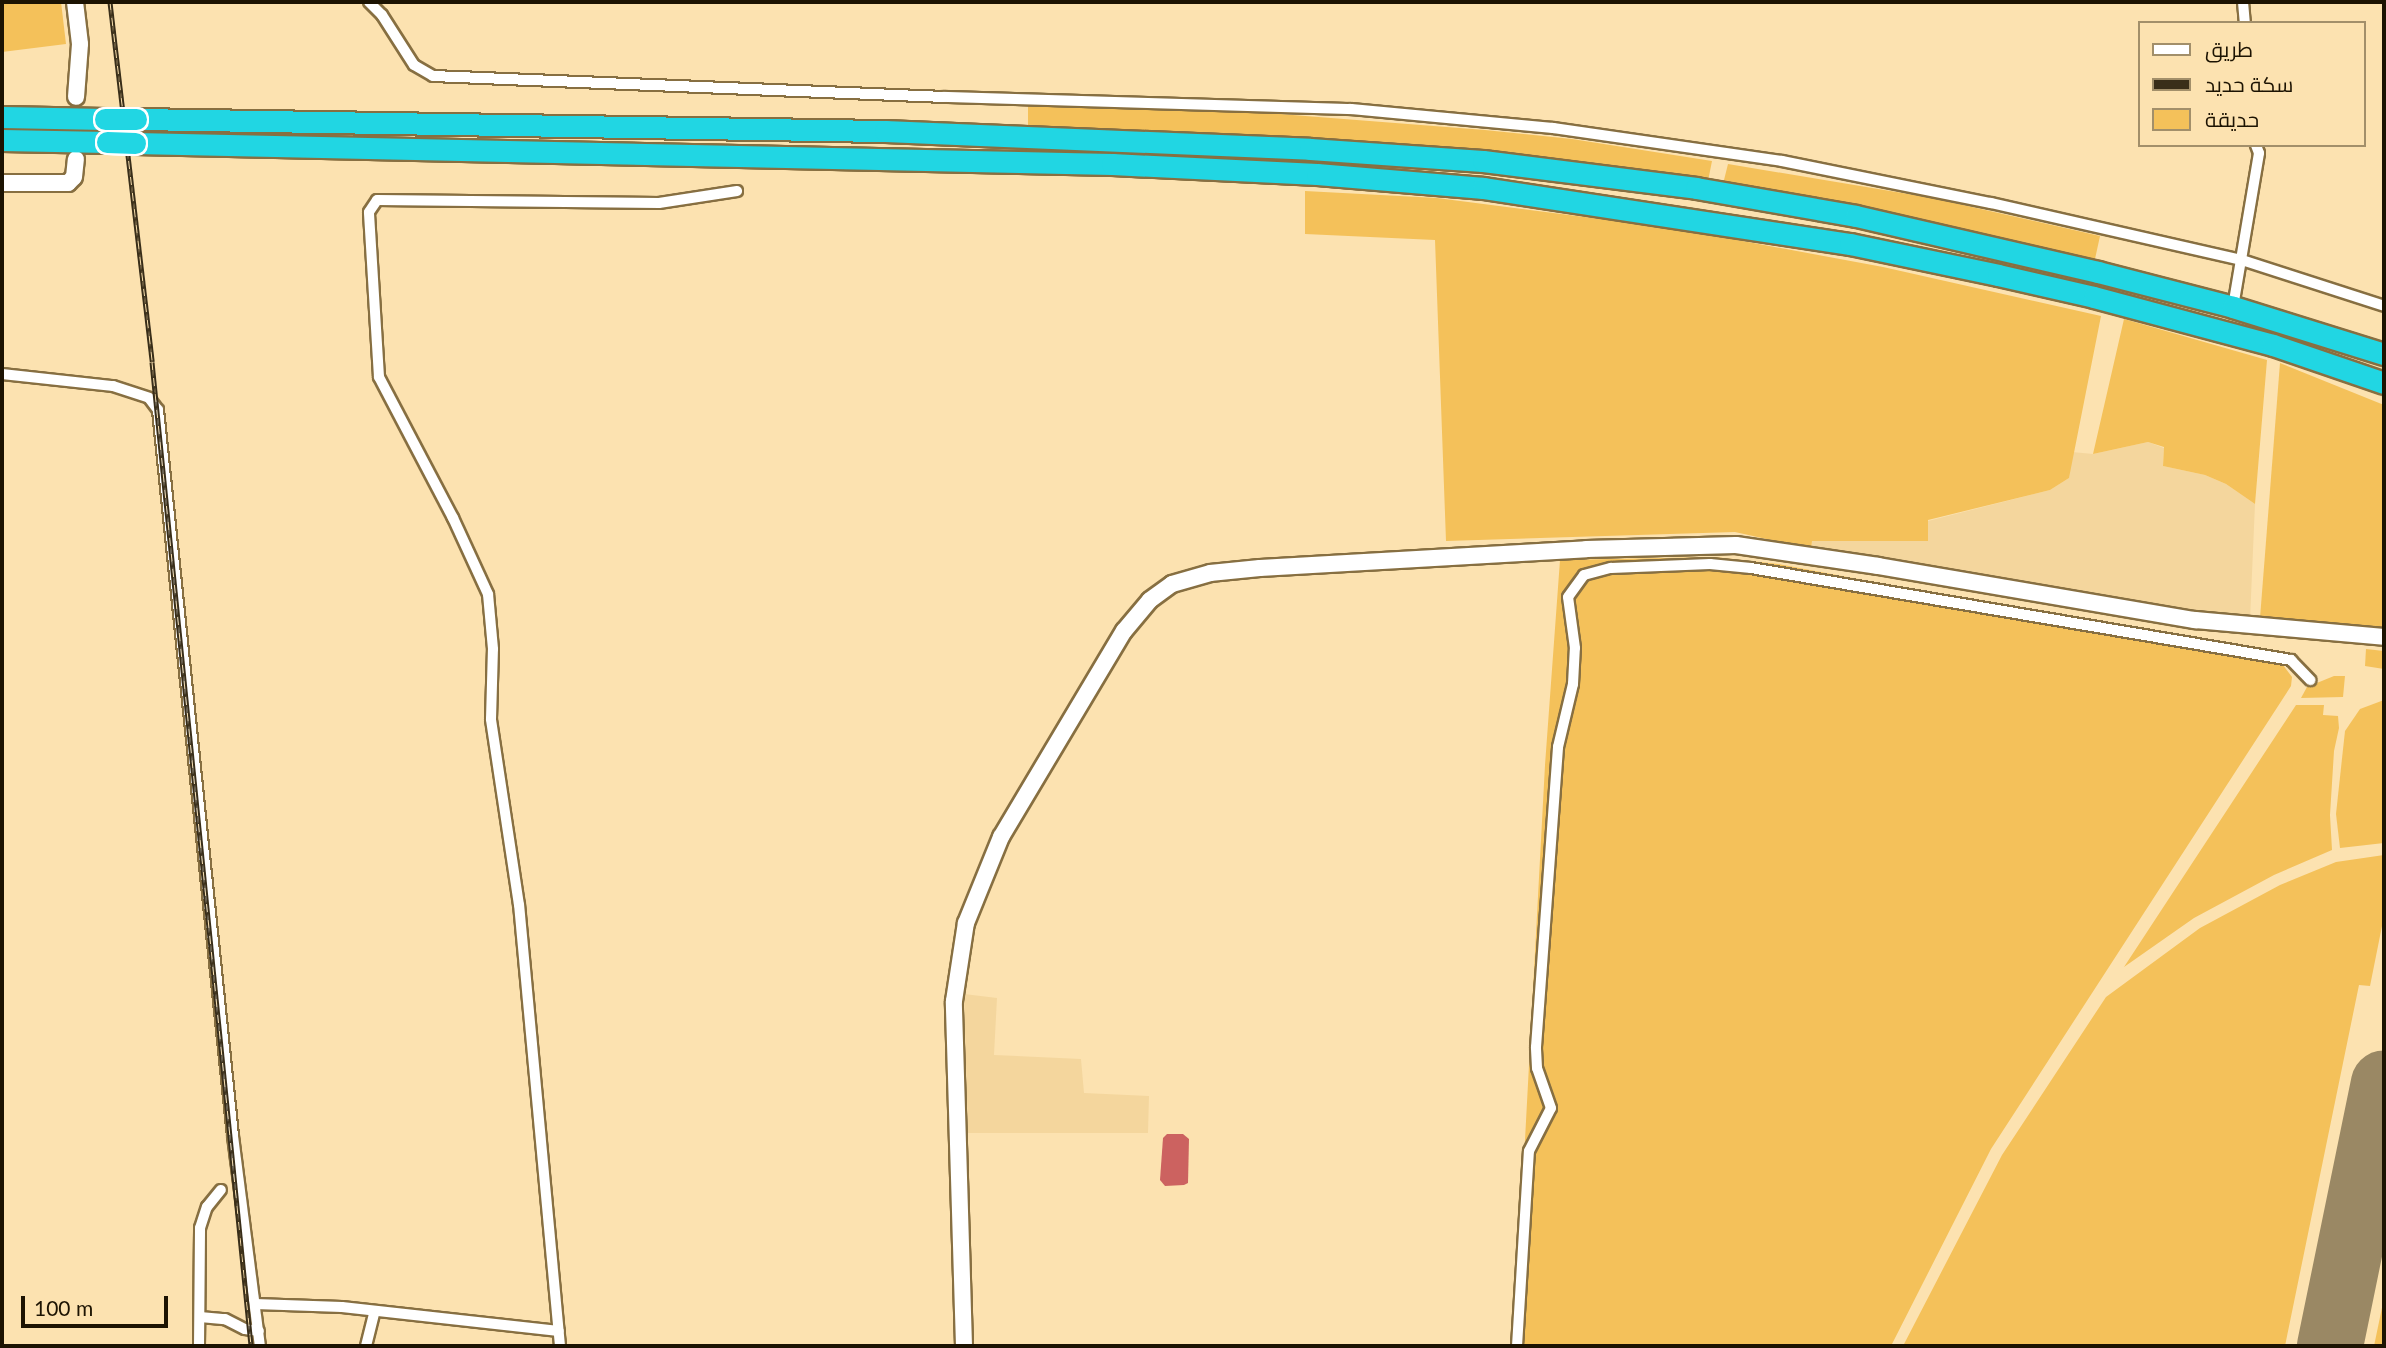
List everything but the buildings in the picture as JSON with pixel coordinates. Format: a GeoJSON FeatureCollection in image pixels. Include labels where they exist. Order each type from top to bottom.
{"type":"FeatureCollection","features":[{"type":"Feature","properties":{"kind":"highway"},"geometry":{"type":"LineString","coordinates":[[2,117],[885,131],[1297,148],[1483,161],[1696,188],[1856,216],[2098,272],[2233,307],[2384,354]]}},
{"type":"Feature","properties":{"kind":"highway"},"geometry":{"type":"LineString","coordinates":[[2,140],[1112,164],[1317,174],[1483,188],[1850,244],[1998,275],[2094,297],[2273,345],[2384,383]]}},
{"type":"Feature","properties":{"kind":"street"},"geometry":{"type":"LineString","coordinates":[[75,2],[80,44],[76,97]]}},
{"type":"Feature","properties":{"kind":"street"},"geometry":{"type":"LineString","coordinates":[[369,2],[382,15],[414,65],[433,76],[945,97],[1351,109],[1553,128],[1794,164],[1991,203],[2242,260],[2384,306]]}},
{"type":"Feature","properties":{"kind":"street"},"geometry":{"type":"LineString","coordinates":[[2243,2],[2245,21]]}},
{"type":"Feature","properties":{"kind":"street"},"geometry":{"type":"LineString","coordinates":[[2233,307],[2259,153],[2257,147]]}},
{"type":"Feature","properties":{"kind":"street"},"geometry":{"type":"LineString","coordinates":[[2,183],[68,183],[74,177],[76,159]]}},
{"type":"Feature","properties":{"kind":"street"},"geometry":{"type":"LineString","coordinates":[[560,1346],[519,905],[491,719],[494,649],[488,594],[453,518],[379,377],[369,212],[377,200],[659,203],[737,191]]}},
{"type":"Feature","properties":{"kind":"street"},"geometry":{"type":"LineString","coordinates":[[2,374],[113,386],[149,398],[158,410],[233,1136],[260,1346]]}},
{"type":"Feature","properties":{"kind":"street"},"geometry":{"type":"LineString","coordinates":[[964,1346],[954,1001],[967,923],[1001,837],[1124,631],[1150,600],[1172,584],[1210,573],[1260,568],[1586,549],[1736,545],[1878,566],[2195,620],[2384,637]]}},
{"type":"Feature","properties":{"kind":"street"},"geometry":{"type":"LineString","coordinates":[[1517,1346],[1529,1151],[1551,1108],[1537,1068],[1536,1047],[1558,747],[1573,677],[1575,648],[1568,597],[1579,579],[1592,570],[1611,568],[1710,565],[1751,568],[2291,660],[2310,680]]}},
{"type":"Feature","properties":{"kind":"street"},"geometry":{"type":"LineString","coordinates":[[199,1346],[200,1228],[206,1207],[221,1190]]}},
{"type":"Feature","properties":{"kind":"street"},"geometry":{"type":"LineString","coordinates":[[255,1304],[327,1306],[559,1331]]}},
{"type":"Feature","properties":{"kind":"street"},"geometry":{"type":"LineString","coordinates":[[366,1346],[373,1313]]}},
{"type":"Feature","properties":{"kind":"street"},"geometry":{"type":"LineString","coordinates":[[200,1317],[225,1319],[245,1329],[259,1331]]}},
{"type":"Feature","properties":{"kind":"shaded area"},"geometry":{"type":"Polygon","coordinates":[[[2148,442],[2164,448],[2163,466],[2205,475],[2226,484],[2255,504],[2250,620],[2216,619],[1811,549],[1812,541],[1927,541],[1928,521],[2050,490],[2069,478],[2072,452],[2093,454],[2148,442]]]}},
{"type":"Feature","properties":{"kind":"shaded area"},"geometry":{"type":"Polygon","coordinates":[[[964,994],[997,998],[994,1055],[1081,1059],[1084,1093],[1149,1096],[1148,1133],[968,1133],[964,994]]]}},
{"type":"Feature","properties":{"kind":"shaded area"},"geometry":{"type":"Polygon","coordinates":[[[1167,1134],[1183,1134],[1189,1139],[1188,1183],[1184,1185],[1165,1186],[1160,1180],[1163,1138],[1167,1134]]]}},
{"type":"Feature","properties":{"kind":"green space"},"geometry":{"type":"Polygon","coordinates":[[[2,2],[61,2],[66,44],[2,52],[2,2]]]}},
{"type":"Feature","properties":{"kind":"green space"},"geometry":{"type":"Polygon","coordinates":[[[1028,106],[1242,111],[1485,130],[1572,139],[1712,161],[1708,181],[1375,143],[1028,126],[1028,106]]]}},
{"type":"Feature","properties":{"kind":"green space"},"geometry":{"type":"Polygon","coordinates":[[[1728,164],[1932,198],[2100,236],[2095,259],[1723,184],[1728,164]]]}},
{"type":"Feature","properties":{"kind":"green space"},"geometry":{"type":"Polygon","coordinates":[[[1305,191],[1437,198],[1678,229],[1883,267],[2101,316],[2069,478],[2050,490],[1928,520],[1928,541],[1812,541],[1811,549],[1735,532],[1446,541],[1435,240],[1305,234],[1305,191]]]}},
{"type":"Feature","properties":{"kind":"green space"},"geometry":{"type":"Polygon","coordinates":[[[2124,319],[2267,360],[2255,504],[2226,484],[2205,475],[2163,466],[2164,447],[2148,442],[2093,454],[2124,319]]]}},
{"type":"Feature","properties":{"kind":"green space"},"geometry":{"type":"Polygon","coordinates":[[[2280,363],[2384,405],[2384,632],[2260,618],[2280,363]]]}},
{"type":"Feature","properties":{"kind":"green space"},"geometry":{"type":"Polygon","coordinates":[[[1715,557],[1778,564],[2103,625],[2283,665],[2292,677],[2291,686],[1991,1149],[1891,1346],[1514,1346],[1545,765],[1560,560],[1715,557]]]}},
{"type":"Feature","properties":{"kind":"green space"},"geometry":{"type":"Polygon","coordinates":[[[2366,649],[2384,651],[2384,669],[2365,666],[2366,649]]]}},
{"type":"Feature","properties":{"kind":"green space"},"geometry":{"type":"Polygon","coordinates":[[[2334,676],[2345,676],[2343,697],[2301,698],[2307,687],[2334,676]]]}},
{"type":"Feature","properties":{"kind":"green space"},"geometry":{"type":"Polygon","coordinates":[[[2384,700],[2384,843],[2340,848],[2336,814],[2345,731],[2360,709],[2384,700]]]}},
{"type":"Feature","properties":{"kind":"green space"},"geometry":{"type":"Polygon","coordinates":[[[2296,705],[2324,705],[2323,715],[2338,716],[2330,815],[2332,850],[2274,875],[2194,918],[2124,967],[2296,705]]]}},
{"type":"Feature","properties":{"kind":"green space"},"geometry":{"type":"Polygon","coordinates":[[[2384,855],[2384,916],[2370,986],[2359,985],[2285,1346],[1903,1346],[2002,1155],[2106,997],[2200,928],[2280,885],[2336,862],[2384,855]]]}},
{"type":"Feature","properties":{"kind":"green space"},"geometry":{"type":"Polygon","coordinates":[[[2384,1298],[2384,1346],[2374,1346],[2384,1298]]]}},
{"type":"Feature","properties":{"kind":"runway"},"geometry":{"type":"LineString","coordinates":[[2330,1346],[2384,1084]]}},
{"type":"Feature","properties":{"kind":"railway"},"geometry":{"type":"LineString","coordinates":[[110,2],[152,362],[251,1346]]}}]}
